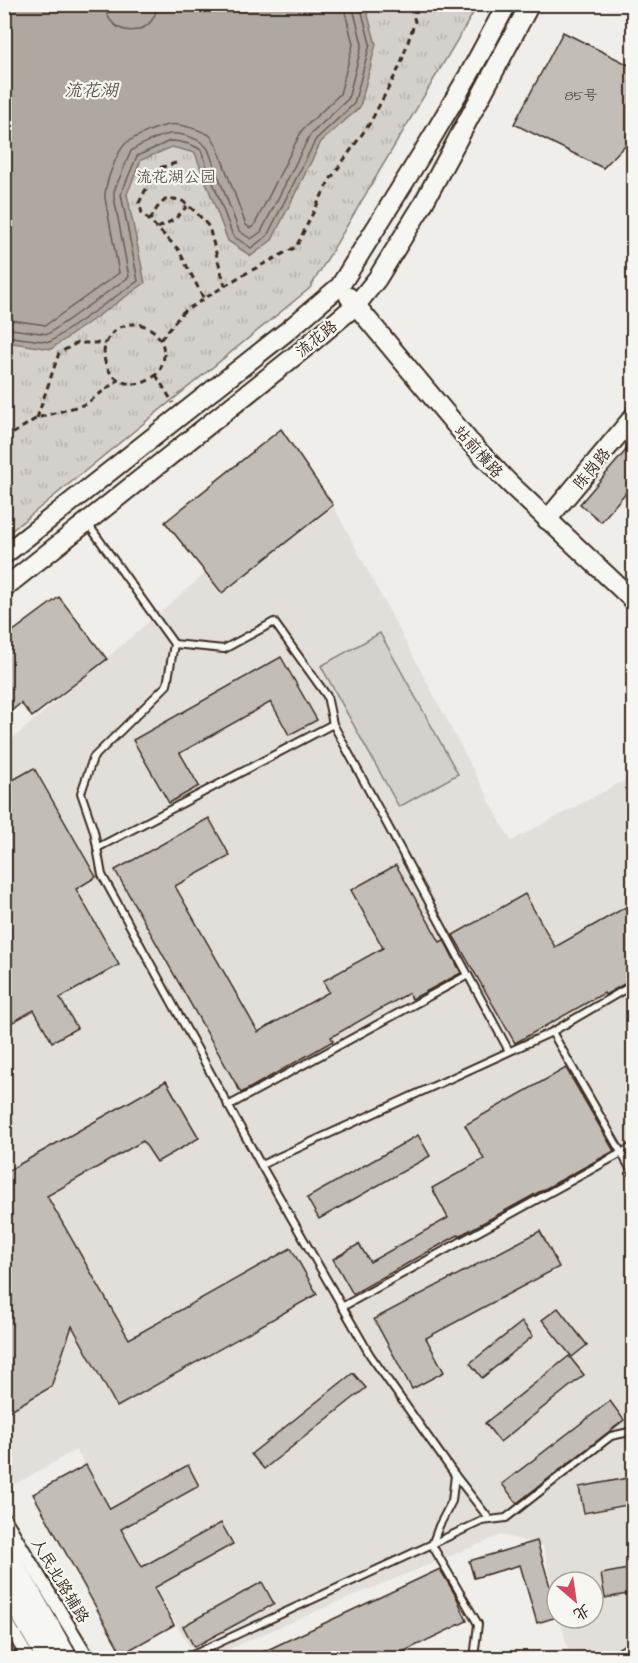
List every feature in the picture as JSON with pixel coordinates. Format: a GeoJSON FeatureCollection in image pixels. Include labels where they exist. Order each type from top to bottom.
{"type":"FeatureCollection","features":[{"type":"Feature","properties":{"kind":"main road"},"geometry":{"type":"LineString","coordinates":[[4,1547],[67,1659]]}},
{"type":"Feature","properties":{"kind":"main road"},"geometry":{"type":"LineString","coordinates":[[4,1584],[47,1659]]}},
{"type":"Feature","properties":{"kind":"street","name":"流花路"},"geometry":{"type":"LineString","coordinates":[[4,555],[293,326],[340,286],[431,139],[507,4]]}},
{"type":"Feature","properties":{"kind":"street","name":"流花路"},"geometry":{"type":"LineString","coordinates":[[4,588],[356,305],[377,279],[416,215],[530,4]]}},
{"type":"Feature","properties":{"kind":"street","name":"站前横路"},"geometry":{"type":"LineString","coordinates":[[340,286],[469,441],[509,483],[633,601]]}},
{"type":"Feature","properties":{"kind":"street","name":"陈岗路"},"geometry":{"type":"LineString","coordinates":[[548,520],[633,417]]}},
{"type":"Feature","properties":{"kind":"street","name":"人民北路辅路"},"geometry":{"type":"LineString","coordinates":[[4,1518],[88,1659]]}},
{"type":"Feature","properties":{"kind":"street"},"geometry":{"type":"LineString","coordinates":[[4,1617],[28,1659]]}},
{"type":"Feature","properties":{"kind":"lane"},"geometry":{"type":"LineString","coordinates":[[87,522],[174,644],[167,685],[93,758],[81,793],[94,831],[102,875],[228,1106],[370,1355],[455,1475],[490,1520]]}},
{"type":"Feature","properties":{"kind":"lane"},"geometry":{"type":"LineString","coordinates":[[174,644],[224,649],[274,622],[327,696],[333,724],[509,1051]]}},
{"type":"Feature","properties":{"kind":"lane"},"geometry":{"type":"LineString","coordinates":[[97,848],[333,724]]}},
{"type":"Feature","properties":{"kind":"lane"},"geometry":{"type":"LineString","coordinates":[[228,1106],[468,975]]}},
{"type":"Feature","properties":{"kind":"lane"},"geometry":{"type":"LineString","coordinates":[[261,1165],[552,1032],[633,984]]}},
{"type":"Feature","properties":{"kind":"lane"},"geometry":{"type":"LineString","coordinates":[[552,1032],[633,1175]]}},
{"type":"Feature","properties":{"kind":"lane"},"geometry":{"type":"LineString","coordinates":[[342,1307],[633,1146]]}},
{"type":"Feature","properties":{"kind":"lane"},"geometry":{"type":"LineString","coordinates":[[186,1659],[482,1521],[506,1518],[611,1436],[633,1431]]}},
{"type":"Feature","properties":{"kind":"lane"},"geometry":{"type":"LineString","coordinates":[[432,1545],[452,1501],[455,1475]]}},
{"type":"Feature","properties":{"kind":"lane"},"geometry":{"type":"LineString","coordinates":[[432,1545],[478,1624],[474,1659]]}},
{"type":"Feature","properties":{"kind":"path"},"geometry":{"type":"LineString","coordinates":[[161,339],[183,312],[239,277],[296,247],[329,181],[370,123],[400,66],[415,21],[409,4]]}},
{"type":"Feature","properties":{"kind":"path"},"geometry":{"type":"LineString","coordinates":[[176,163],[159,168],[139,203],[142,213],[178,249],[204,299]]}},
{"type":"Feature","properties":{"kind":"path"},"geometry":{"type":"LineString","coordinates":[[150,220],[165,200],[181,200],[196,212],[208,226],[225,286]]}},
{"type":"Feature","properties":{"kind":"path"},"geometry":{"type":"LineString","coordinates":[[158,228],[175,219],[188,206]]}},
{"type":"Feature","properties":{"kind":"path"},"geometry":{"type":"LineString","coordinates":[[144,325],[154,330],[161,339],[164,348],[162,367],[156,375],[144,383],[131,384],[118,380],[108,370],[104,357],[106,343],[113,332],[123,326],[144,325]]}},
{"type":"Feature","properties":{"kind":"path"},"geometry":{"type":"LineString","coordinates":[[37,418],[59,353],[77,343],[106,343]]}},
{"type":"Feature","properties":{"kind":"path"},"geometry":{"type":"LineString","coordinates":[[156,375],[181,414]]}},
{"type":"Feature","properties":{"kind":"path"},"geometry":{"type":"LineString","coordinates":[[4,439],[37,418],[86,404],[118,380]]}},
{"type":"Feature","properties":{"kind":"shaded area"},"geometry":{"type":"Polygon","coordinates":[[[333,505],[511,841],[633,776],[633,1658],[570,1658],[563,1630],[605,1630],[605,1570],[549,1570],[543,1546],[502,1535],[208,1658],[196,1658],[76,1450],[15,1484],[4,1465],[4,746],[206,573],[222,592],[333,505]]]}},
{"type":"Feature","properties":{"kind":"green space","name":"流花湖公园"},"geometry":{"type":"Polygon","coordinates":[[[5,5],[478,5],[310,288],[5,536],[5,5]]]}},
{"type":"Feature","properties":{"kind":"green space"},"geometry":{"type":"Polygon","coordinates":[[[380,633],[458,774],[399,807],[321,666],[380,633]]]}},
{"type":"Feature","properties":{"kind":"water","name":"流花湖"},"geometry":{"type":"Polygon","coordinates":[[[127,4],[129,8],[142,4],[365,5],[376,44],[360,107],[321,142],[272,240],[251,256],[228,241],[195,153],[172,147],[141,160],[127,194],[145,283],[51,349],[7,342],[5,344],[5,5],[127,4]]]}},
{"type":"Feature","properties":{"kind":"building"},"geometry":{"type":"Polygon","coordinates":[[[563,32],[633,67],[633,137],[603,168],[514,124],[563,32]]]}},
{"type":"Feature","properties":{"kind":"building"},"geometry":{"type":"Polygon","coordinates":[[[281,429],[333,505],[222,593],[165,522],[281,429]]]}},
{"type":"Feature","properties":{"kind":"building"},"geometry":{"type":"Polygon","coordinates":[[[633,442],[633,484],[601,522],[580,504],[633,442]]]}},
{"type":"Feature","properties":{"kind":"building"},"geometry":{"type":"Polygon","coordinates":[[[59,597],[107,659],[32,717],[21,703],[4,717],[4,638],[59,597]]]}},
{"type":"Feature","properties":{"kind":"building"},"geometry":{"type":"Polygon","coordinates":[[[281,657],[317,720],[289,735],[271,702],[180,753],[199,786],[169,803],[133,740],[281,657]]]}},
{"type":"Feature","properties":{"kind":"building"},"geometry":{"type":"Polygon","coordinates":[[[34,768],[96,877],[76,889],[119,965],[60,998],[77,1028],[52,1042],[34,1010],[4,1027],[4,968],[12,963],[4,949],[4,785],[34,768]]]}},
{"type":"Feature","properties":{"kind":"building"},"geometry":{"type":"Polygon","coordinates":[[[209,818],[230,856],[175,886],[258,1032],[329,992],[323,981],[383,948],[351,890],[396,865],[440,942],[444,940],[461,973],[412,999],[409,993],[331,1037],[333,1041],[241,1093],[115,870],[209,818]]]}},
{"type":"Feature","properties":{"kind":"building"},"geometry":{"type":"Polygon","coordinates":[[[525,894],[555,947],[633,903],[633,979],[515,1043],[453,935],[525,894]]]}},
{"type":"Feature","properties":{"kind":"building"},"geometry":{"type":"Polygon","coordinates":[[[566,1068],[614,1151],[353,1294],[333,1259],[359,1244],[370,1262],[448,1218],[432,1188],[484,1159],[465,1125],[566,1068]]]}},
{"type":"Feature","properties":{"kind":"building"},"geometry":{"type":"Polygon","coordinates":[[[166,1081],[199,1138],[157,1162],[143,1141],[47,1196],[129,1339],[291,1248],[317,1294],[117,1407],[72,1326],[51,1387],[4,1414],[4,1173],[166,1081]]]}},
{"type":"Feature","properties":{"kind":"building"},"geometry":{"type":"Polygon","coordinates":[[[418,1135],[430,1156],[319,1219],[307,1198],[418,1135]]]}},
{"type":"Feature","properties":{"kind":"building"},"geometry":{"type":"Polygon","coordinates":[[[540,1231],[559,1267],[426,1338],[444,1372],[412,1389],[374,1319],[540,1231]]]}},
{"type":"Feature","properties":{"kind":"building"},"geometry":{"type":"Polygon","coordinates":[[[558,1308],[587,1345],[572,1357],[542,1320],[558,1308]]]}},
{"type":"Feature","properties":{"kind":"building"},"geometry":{"type":"Polygon","coordinates":[[[522,1322],[533,1336],[482,1378],[470,1363],[522,1322]]]}},
{"type":"Feature","properties":{"kind":"building"},"geometry":{"type":"Polygon","coordinates":[[[569,1356],[584,1375],[500,1442],[485,1423],[569,1356]]]}},
{"type":"Feature","properties":{"kind":"building"},"geometry":{"type":"Polygon","coordinates":[[[353,1373],[366,1388],[264,1469],[251,1454],[353,1373]]]}},
{"type":"Feature","properties":{"kind":"building"},"geometry":{"type":"Polygon","coordinates":[[[610,1401],[624,1420],[517,1503],[502,1484],[610,1401]]]}},
{"type":"Feature","properties":{"kind":"building"},"geometry":{"type":"Polygon","coordinates":[[[86,1465],[110,1509],[188,1465],[199,1486],[121,1529],[142,1567],[221,1523],[233,1544],[154,1588],[174,1625],[122,1654],[33,1494],[86,1465]]]}},
{"type":"Feature","properties":{"kind":"building"},"geometry":{"type":"Polygon","coordinates":[[[633,1477],[633,1504],[584,1513],[579,1487],[633,1477]]]}},
{"type":"Feature","properties":{"kind":"building"},"geometry":{"type":"Polygon","coordinates":[[[537,1541],[545,1570],[545,1621],[537,1623],[520,1565],[474,1578],[469,1561],[537,1541]]]}},
{"type":"Feature","properties":{"kind":"building"},"geometry":{"type":"Polygon","coordinates":[[[633,1568],[633,1593],[605,1598],[605,1573],[633,1568]]]}},
{"type":"Feature","properties":{"kind":"building"},"geometry":{"type":"Polygon","coordinates":[[[440,1569],[467,1621],[388,1659],[248,1659],[440,1569]]]}},
{"type":"Feature","properties":{"kind":"building"},"geometry":{"type":"Polygon","coordinates":[[[262,1582],[274,1604],[194,1647],[183,1626],[262,1582]]]}},
{"type":"Feature","properties":{"kind":"building"},"geometry":{"type":"Polygon","coordinates":[[[633,1639],[633,1659],[602,1659],[633,1639]]]}}]}
